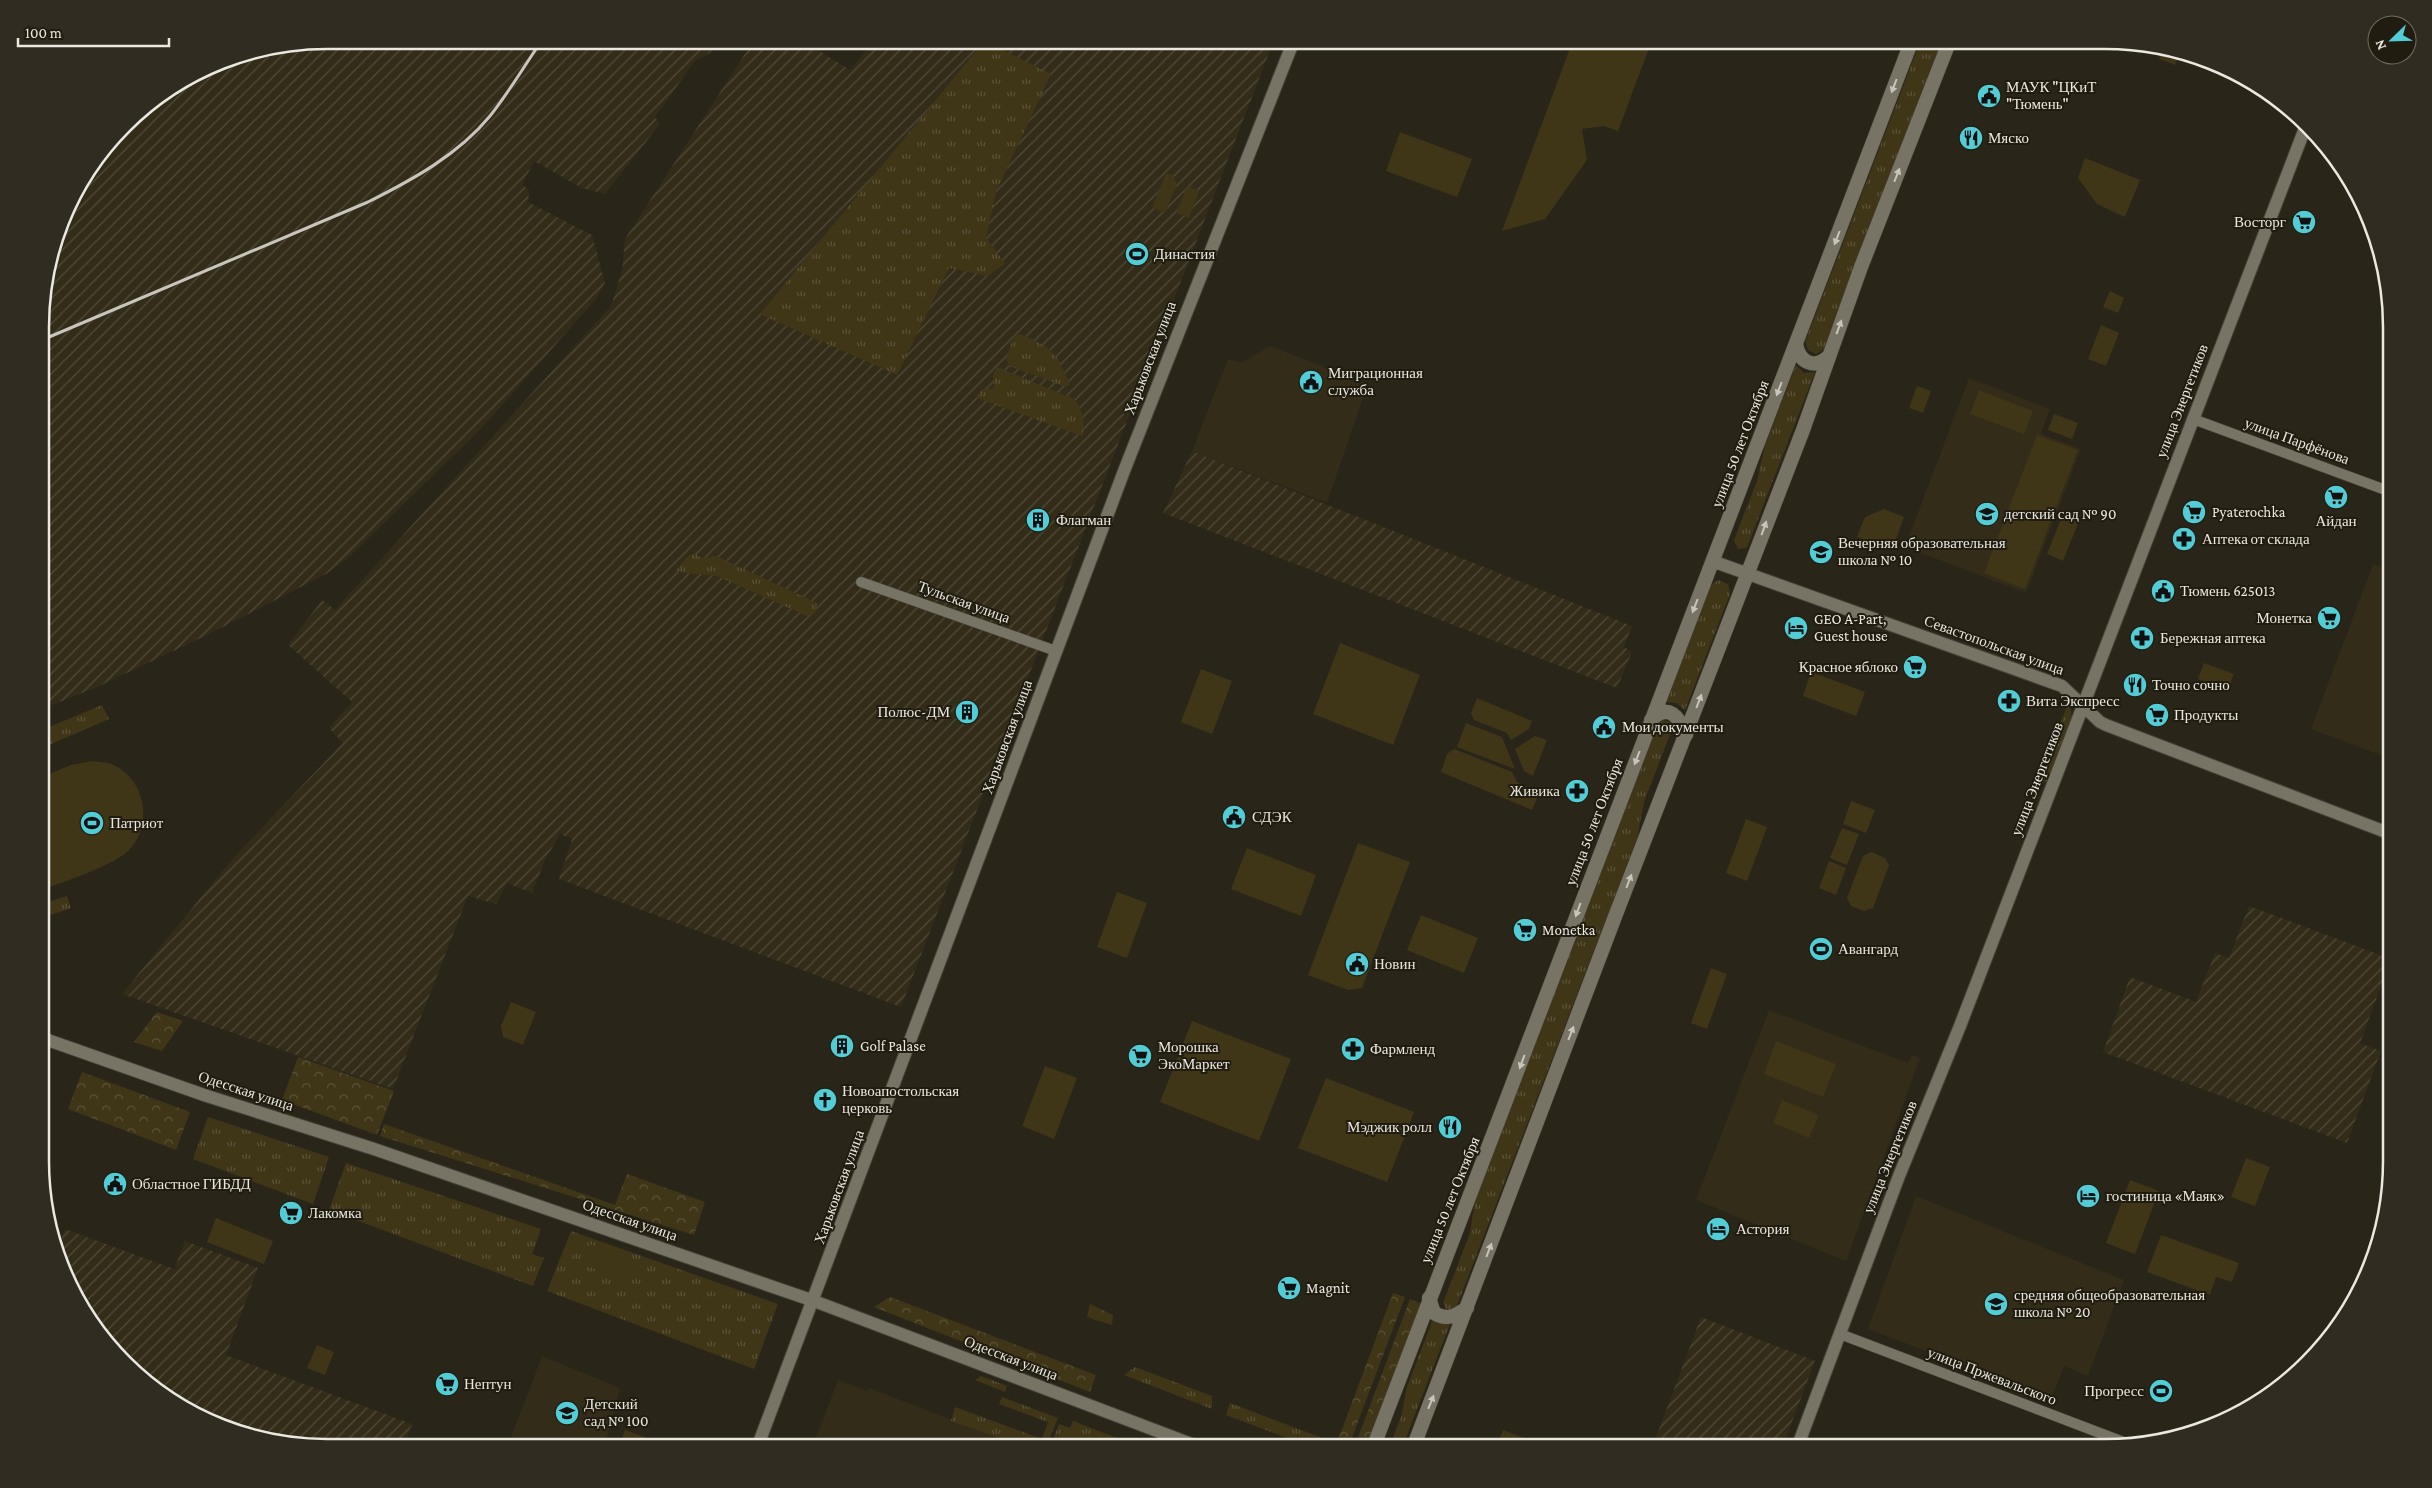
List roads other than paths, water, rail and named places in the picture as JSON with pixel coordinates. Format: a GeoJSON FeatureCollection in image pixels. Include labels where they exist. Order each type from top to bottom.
{"type":"FeatureCollection","features":[{"type":"Feature","properties":{"kind":"main road","name":"улица 50 лет Октября"},"geometry":{"type":"LineString","coordinates":[[1375,1439],[1518,1072],[1589,880],[1909,49]]}},
{"type":"Feature","properties":{"kind":"main road"},"geometry":{"type":"LineString","coordinates":[[1416,1439],[1804,430],[1861,267],[1946,49]]}},
{"type":"Feature","properties":{"kind":"main road"},"geometry":{"type":"LineString","coordinates":[[1796,344],[1801,359],[1808,363],[1816,364],[1828,357]]}},
{"type":"Feature","properties":{"kind":"main road"},"geometry":{"type":"LineString","coordinates":[[1651,720],[1657,714],[1673,713],[1679,718],[1686,735]]}},
{"type":"Feature","properties":{"kind":"main road"},"geometry":{"type":"LineString","coordinates":[[1430,1298],[1430,1306],[1434,1313],[1441,1317],[1449,1318],[1467,1308]]}},
{"type":"Feature","properties":{"kind":"street","name":"Харьковская улица"},"geometry":{"type":"LineString","coordinates":[[760,1439],[814,1301],[1056,651],[1191,297],[1290,49]]}},
{"type":"Feature","properties":{"kind":"street","name":"улица Энергетиков"},"geometry":{"type":"LineString","coordinates":[[1800,1439],[1899,1176],[1960,1026],[2304,132]]}},
{"type":"Feature","properties":{"kind":"street","name":"улица Парфёнова"},"geometry":{"type":"LineString","coordinates":[[2193,419],[2383,489]]}},
{"type":"Feature","properties":{"kind":"street","name":"Севастопольская улица"},"geometry":{"type":"LineString","coordinates":[[1712,561],[2062,686],[2100,722],[2106,725],[2383,831]]}},
{"type":"Feature","properties":{"kind":"street","name":"Тульская улица"},"geometry":{"type":"LineString","coordinates":[[861,582],[1056,651]]}},
{"type":"Feature","properties":{"kind":"street","name":"Одесская улица"},"geometry":{"type":"LineString","coordinates":[[49,1040],[204,1095],[374,1149],[814,1301],[1178,1439]]}},
{"type":"Feature","properties":{"kind":"street","name":"улица Пржевальского"},"geometry":{"type":"LineString","coordinates":[[1840,1334],[2116,1439]]}},
{"type":"Feature","properties":{"kind":"railway"},"geometry":{"type":"LineString","coordinates":[[49,337],[368,202],[418,175],[449,155],[477,130],[504,98],[536,49]]}},
{"type":"Feature","properties":{"kind":"place","name":"МАУК \"ЦКиТ \"Тюмень\""},"geometry":{"type":"Point","coordinates":[1989,96]}},
{"type":"Feature","properties":{"kind":"place","name":"Мяско"},"geometry":{"type":"Point","coordinates":[1971,138]}},
{"type":"Feature","properties":{"kind":"place","name":"Восторг"},"geometry":{"type":"Point","coordinates":[2304,222]}},
{"type":"Feature","properties":{"kind":"place","name":"Династия"},"geometry":{"type":"Point","coordinates":[1137,254]}},
{"type":"Feature","properties":{"kind":"place","name":"Миграционная служба"},"geometry":{"type":"Point","coordinates":[1311,382]}},
{"type":"Feature","properties":{"kind":"place","name":"Айдан"},"geometry":{"type":"Point","coordinates":[2336,497]}},
{"type":"Feature","properties":{"kind":"place","name":"Pyaterochka"},"geometry":{"type":"Point","coordinates":[2194,512]}},
{"type":"Feature","properties":{"kind":"place","name":"детский сад № 90"},"geometry":{"type":"Point","coordinates":[1987,514]}},
{"type":"Feature","properties":{"kind":"place","name":"Флагман"},"geometry":{"type":"Point","coordinates":[1038,520]}},
{"type":"Feature","properties":{"kind":"place","name":"Аптека от склада"},"geometry":{"type":"Point","coordinates":[2184,539]}},
{"type":"Feature","properties":{"kind":"place","name":"Вечерняя образовательная школа № 10"},"geometry":{"type":"Point","coordinates":[1821,552]}},
{"type":"Feature","properties":{"kind":"place","name":"Тюмень 625013"},"geometry":{"type":"Point","coordinates":[2163,591]}},
{"type":"Feature","properties":{"kind":"place","name":"Монетка"},"geometry":{"type":"Point","coordinates":[2329,618]}},
{"type":"Feature","properties":{"kind":"place","name":"GEO A-Part, Guest house"},"geometry":{"type":"Point","coordinates":[1796,628]}},
{"type":"Feature","properties":{"kind":"place","name":"Бережная аптека"},"geometry":{"type":"Point","coordinates":[2142,638]}},
{"type":"Feature","properties":{"kind":"place","name":"Красное яблоко"},"geometry":{"type":"Point","coordinates":[1915,667]}},
{"type":"Feature","properties":{"kind":"place","name":"Точно сочно"},"geometry":{"type":"Point","coordinates":[2135,685]}},
{"type":"Feature","properties":{"kind":"place","name":"Вита Экспресс"},"geometry":{"type":"Point","coordinates":[2009,701]}},
{"type":"Feature","properties":{"kind":"place","name":"Полюс-ДМ"},"geometry":{"type":"Point","coordinates":[967,712]}},
{"type":"Feature","properties":{"kind":"place","name":"Продукты"},"geometry":{"type":"Point","coordinates":[2157,715]}},
{"type":"Feature","properties":{"kind":"place","name":"Мои документы"},"geometry":{"type":"Point","coordinates":[1604,727]}},
{"type":"Feature","properties":{"kind":"place","name":"Живика"},"geometry":{"type":"Point","coordinates":[1577,791]}},
{"type":"Feature","properties":{"kind":"place","name":"СДЭК"},"geometry":{"type":"Point","coordinates":[1234,817]}},
{"type":"Feature","properties":{"kind":"place","name":"Патриот"},"geometry":{"type":"Point","coordinates":[92,823]}},
{"type":"Feature","properties":{"kind":"place","name":"Monetka"},"geometry":{"type":"Point","coordinates":[1525,930]}},
{"type":"Feature","properties":{"kind":"place","name":"Авангард"},"geometry":{"type":"Point","coordinates":[1821,949]}},
{"type":"Feature","properties":{"kind":"place","name":"Новин"},"geometry":{"type":"Point","coordinates":[1357,964]}},
{"type":"Feature","properties":{"kind":"place","name":"Golf Palase"},"geometry":{"type":"Point","coordinates":[842,1046]}},
{"type":"Feature","properties":{"kind":"place","name":"Фармленд"},"geometry":{"type":"Point","coordinates":[1353,1049]}},
{"type":"Feature","properties":{"kind":"place","name":"Морошка ЭкоМаркет"},"geometry":{"type":"Point","coordinates":[1140,1056]}},
{"type":"Feature","properties":{"kind":"place","name":"Новоапостольская церковь"},"geometry":{"type":"Point","coordinates":[825,1100]}},
{"type":"Feature","properties":{"kind":"place","name":"Мэджик ролл"},"geometry":{"type":"Point","coordinates":[1450,1127]}},
{"type":"Feature","properties":{"kind":"place","name":"Областное ГИБДД"},"geometry":{"type":"Point","coordinates":[115,1184]}},
{"type":"Feature","properties":{"kind":"place","name":"гостиница «Маяк»"},"geometry":{"type":"Point","coordinates":[2088,1196]}},
{"type":"Feature","properties":{"kind":"place","name":"Лакомка"},"geometry":{"type":"Point","coordinates":[291,1213]}},
{"type":"Feature","properties":{"kind":"place","name":"Астория"},"geometry":{"type":"Point","coordinates":[1718,1229]}},
{"type":"Feature","properties":{"kind":"place","name":"Magnit"},"geometry":{"type":"Point","coordinates":[1289,1288]}},
{"type":"Feature","properties":{"kind":"place","name":"средняя общеобразовательная школа № 20"},"geometry":{"type":"Point","coordinates":[1996,1304]}},
{"type":"Feature","properties":{"kind":"place","name":"Нептун"},"geometry":{"type":"Point","coordinates":[447,1384]}},
{"type":"Feature","properties":{"kind":"place","name":"Прогресс"},"geometry":{"type":"Point","coordinates":[2161,1391]}},
{"type":"Feature","properties":{"kind":"place","name":"Детский сад № 100"},"geometry":{"type":"Point","coordinates":[567,1413]}}]}
